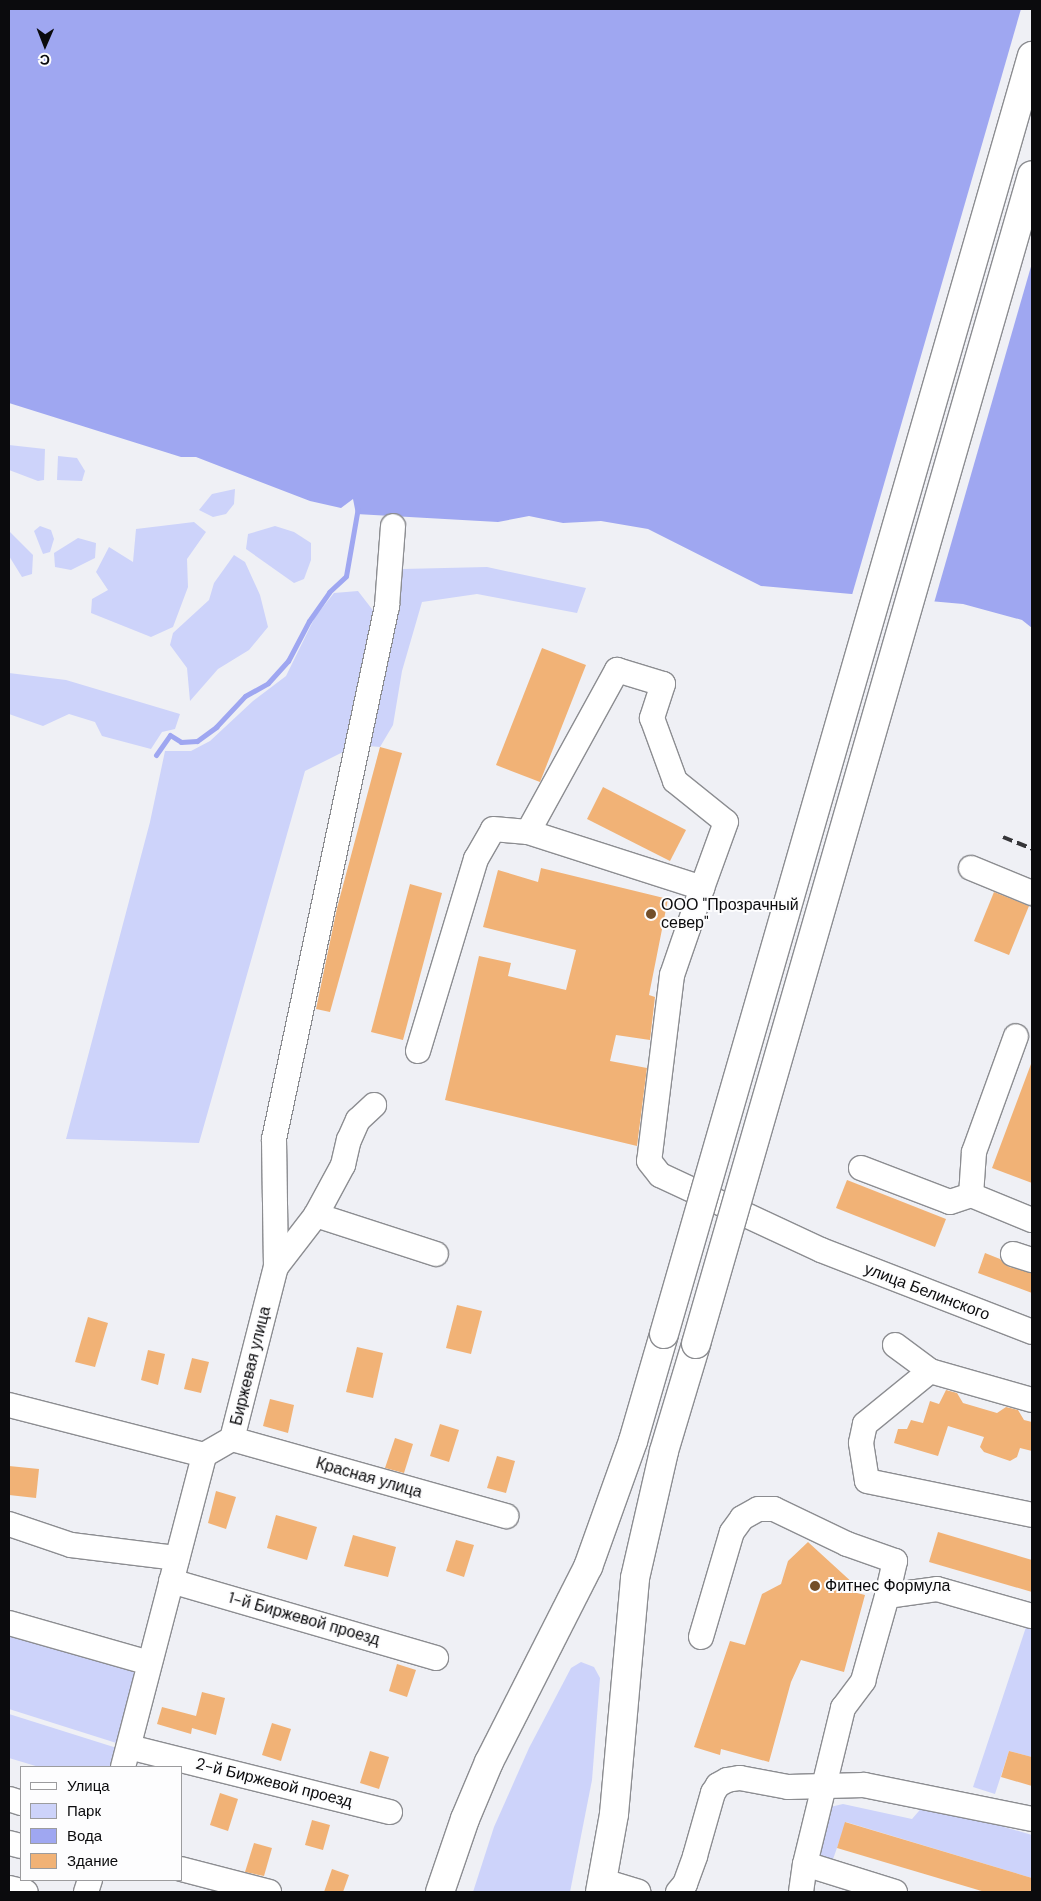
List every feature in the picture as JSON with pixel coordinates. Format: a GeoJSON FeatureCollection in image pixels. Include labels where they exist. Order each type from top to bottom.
{"type":"FeatureCollection","features":[{"type":"Feature","properties":{"kind":"main road"},"geometry":{"type":"LineString","coordinates":[[440,1892],[465,1819],[490,1762],[588,1567],[633,1441],[1032,56]]}},
{"type":"Feature","properties":{"kind":"main road"},"geometry":{"type":"LineString","coordinates":[[602,1886],[615,1805],[635,1578],[664,1451],[1032,175]]}},
{"type":"Feature","properties":{"kind":"street"},"geometry":{"type":"LineString","coordinates":[[276,1267],[274,1139],[387,606],[393,526]]}},
{"type":"Feature","properties":{"kind":"street","name":"улица Белинского"},"geometry":{"type":"LineString","coordinates":[[528,832],[617,670],[663,684],[652,718],[675,782],[726,822],[672,975],[649,1161],[660,1176],[821,1250],[1032,1332]]}},
{"type":"Feature","properties":{"kind":"street"},"geometry":{"type":"LineString","coordinates":[[418,1051],[476,859],[493,829],[528,832],[702,888]]}},
{"type":"Feature","properties":{"kind":"street"},"geometry":{"type":"LineString","coordinates":[[971,868],[1032,893]]}},
{"type":"Feature","properties":{"kind":"street"},"geometry":{"type":"LineString","coordinates":[[972,1196],[974,1152],[1016,1036]]}},
{"type":"Feature","properties":{"kind":"street","name":"Биржевая улица"},"geometry":{"type":"LineString","coordinates":[[204,1456],[232,1439],[276,1267],[316,1214],[343,1166],[349,1140],[358,1120],[374,1105]]}},
{"type":"Feature","properties":{"kind":"street"},"geometry":{"type":"LineString","coordinates":[[861,1168],[950,1202],[972,1196],[1032,1220]]}},
{"type":"Feature","properties":{"kind":"street"},"geometry":{"type":"LineString","coordinates":[[316,1214],[436,1254]]}},
{"type":"Feature","properties":{"kind":"street"},"geometry":{"type":"LineString","coordinates":[[895,1345],[930,1371],[1032,1400]]}},
{"type":"Feature","properties":{"kind":"street"},"geometry":{"type":"LineString","coordinates":[[930,1371],[865,1424],[861,1443],[867,1481],[1032,1515]]}},
{"type":"Feature","properties":{"kind":"street"},"geometry":{"type":"LineString","coordinates":[[9,1405],[204,1456],[126,1757]]}},
{"type":"Feature","properties":{"kind":"street","name":"Красная улица"},"geometry":{"type":"LineString","coordinates":[[232,1439],[506,1516]]}},
{"type":"Feature","properties":{"kind":"street"},"geometry":{"type":"LineString","coordinates":[[701,1637],[732,1532],[742,1518],[758,1509],[774,1509],[846,1544],[896,1561],[888,1596],[863,1681],[842,1708],[805,1864],[801,1892]]}},
{"type":"Feature","properties":{"kind":"street","name":"1-й Биржевой проезд"},"geometry":{"type":"LineString","coordinates":[[9,1524],[71,1546],[174,1569],[436,1658]]}},
{"type":"Feature","properties":{"kind":"street"},"geometry":{"type":"LineString","coordinates":[[888,1596],[937,1589],[1032,1616]]}},
{"type":"Feature","properties":{"kind":"street"},"geometry":{"type":"LineString","coordinates":[[9,1623],[149,1663]]}},
{"type":"Feature","properties":{"kind":"street","name":"2-й Биржевой проезд"},"geometry":{"type":"LineString","coordinates":[[126,1757],[169,1766]]}},
{"type":"Feature","properties":{"kind":"street","name":"2-й Биржевой проезд"},"geometry":{"type":"LineString","coordinates":[[182,1769],[390,1812]]}},
{"type":"Feature","properties":{"kind":"street"},"geometry":{"type":"LineString","coordinates":[[678,1892],[686,1884],[718,1785],[740,1778],[788,1787],[864,1785],[1032,1819]]}},
{"type":"Feature","properties":{"kind":"street"},"geometry":{"type":"LineString","coordinates":[[805,1864],[895,1892]]}},
{"type":"Feature","properties":{"kind":"street"},"geometry":{"type":"LineString","coordinates":[[182,1869],[269,1892]]}},
{"type":"Feature","properties":{"kind":"street"},"geometry":{"type":"LineString","coordinates":[[602,1886],[638,1892]]}},
{"type":"Feature","properties":{"kind":"street"},"geometry":{"type":"LineString","coordinates":[[9,1888],[26,1892]]}},
{"type":"Feature","properties":{"kind":"green space"},"geometry":{"type":"Polygon","coordinates":[[[9,445],[45,449],[44,480],[38,481],[9,470],[9,445]]]}},
{"type":"Feature","properties":{"kind":"green space"},"geometry":{"type":"Polygon","coordinates":[[[58,456],[77,458],[85,471],[82,481],[57,480],[58,456]]]}},
{"type":"Feature","properties":{"kind":"green space"},"geometry":{"type":"Polygon","coordinates":[[[235,489],[234,504],[226,514],[213,517],[199,510],[212,494],[235,489]]]}},
{"type":"Feature","properties":{"kind":"green space"},"geometry":{"type":"Polygon","coordinates":[[[194,522],[206,532],[187,559],[188,587],[173,627],[151,637],[91,613],[92,599],[108,590],[96,572],[109,547],[133,562],[136,529],[194,522]]]}},
{"type":"Feature","properties":{"kind":"green space"},"geometry":{"type":"Polygon","coordinates":[[[40,526],[51,530],[54,539],[50,552],[43,554],[34,531],[40,526]]]}},
{"type":"Feature","properties":{"kind":"green space"},"geometry":{"type":"Polygon","coordinates":[[[275,526],[294,532],[311,543],[311,560],[304,579],[294,583],[246,549],[248,534],[275,526]]]}},
{"type":"Feature","properties":{"kind":"green space"},"geometry":{"type":"Polygon","coordinates":[[[9,531],[33,555],[32,574],[22,577],[9,556],[9,531]]]}},
{"type":"Feature","properties":{"kind":"green space"},"geometry":{"type":"Polygon","coordinates":[[[78,538],[96,543],[95,558],[71,570],[55,567],[54,553],[78,538]]]}},
{"type":"Feature","properties":{"kind":"green space"},"geometry":{"type":"Polygon","coordinates":[[[234,555],[245,562],[260,595],[268,627],[249,650],[218,669],[190,701],[187,668],[170,645],[173,633],[209,600],[214,583],[234,555]]]}},
{"type":"Feature","properties":{"kind":"green space"},"geometry":{"type":"Polygon","coordinates":[[[487,567],[586,588],[577,613],[477,594],[422,602],[402,671],[393,725],[380,747],[368,746],[402,569],[487,567]]]}},
{"type":"Feature","properties":{"kind":"green space"},"geometry":{"type":"Polygon","coordinates":[[[358,591],[375,613],[345,751],[305,771],[199,1143],[66,1139],[150,822],[165,751],[191,751],[210,741],[253,701],[286,676],[315,617],[334,593],[358,591]]]}},
{"type":"Feature","properties":{"kind":"green space"},"geometry":{"type":"Polygon","coordinates":[[[9,673],[66,680],[180,714],[175,729],[162,732],[151,749],[102,736],[95,722],[69,714],[43,726],[9,714],[9,673]]]}},
{"type":"Feature","properties":{"kind":"green space"},"geometry":{"type":"Polygon","coordinates":[[[1028,1621],[1032,1622],[1032,1757],[1009,1751],[995,1794],[973,1787],[1028,1621]]]}},
{"type":"Feature","properties":{"kind":"green space"},"geometry":{"type":"Polygon","coordinates":[[[9,1623],[149,1663],[129,1747],[9,1709],[9,1623]]]}},
{"type":"Feature","properties":{"kind":"green space"},"geometry":{"type":"Polygon","coordinates":[[[581,1662],[594,1667],[600,1678],[592,1780],[570,1892],[473,1892],[494,1827],[529,1748],[571,1668],[581,1662]]]}},
{"type":"Feature","properties":{"kind":"green space"},"geometry":{"type":"Polygon","coordinates":[[[9,1714],[120,1749],[115,1766],[36,1766],[9,1758],[9,1714]]]}},
{"type":"Feature","properties":{"kind":"green space"},"geometry":{"type":"Polygon","coordinates":[[[843,1804],[912,1819],[925,1804],[1032,1835],[1032,1878],[846,1822],[831,1865],[812,1860],[826,1808],[843,1804]]]}},
{"type":"Feature","properties":{"kind":"water"},"geometry":{"type":"Polygon","coordinates":[[[9,9],[1032,9],[1032,628],[1022,620],[963,604],[761,586],[648,529],[601,521],[563,523],[529,516],[498,522],[356,514],[353,499],[341,508],[310,501],[196,457],[181,457],[9,403],[9,9]]]}},
{"type":"Feature","properties":{"kind":"pier"},"geometry":{"type":"Polygon","coordinates":[[[1021,9],[1032,9],[1032,263],[934,603],[852,595],[1021,9]]]}},
{"type":"Feature","properties":{"kind":"building"},"geometry":{"type":"Polygon","coordinates":[[[542,648],[586,665],[540,782],[496,765],[542,648]]]}},
{"type":"Feature","properties":{"kind":"building"},"geometry":{"type":"Polygon","coordinates":[[[380,747],[402,753],[330,1012],[316,1009],[337,908],[380,747]]]}},
{"type":"Feature","properties":{"kind":"building"},"geometry":{"type":"Polygon","coordinates":[[[603,787],[686,830],[670,861],[587,819],[603,787]]]}},
{"type":"Feature","properties":{"kind":"building"},"geometry":{"type":"Polygon","coordinates":[[[541,868],[668,899],[649,995],[655,997],[650,1040],[616,1035],[610,1061],[647,1068],[637,1146],[445,1100],[479,956],[511,963],[508,976],[566,990],[576,950],[483,927],[498,870],[538,882],[541,868]]]}},
{"type":"Feature","properties":{"kind":"building"},"geometry":{"type":"Polygon","coordinates":[[[410,884],[442,893],[403,1040],[371,1032],[410,884]]]}},
{"type":"Feature","properties":{"kind":"building"},"geometry":{"type":"Polygon","coordinates":[[[994,892],[1029,906],[1009,955],[974,941],[994,892]]]}},
{"type":"Feature","properties":{"kind":"building"},"geometry":{"type":"Polygon","coordinates":[[[1032,1064],[1032,1183],[992,1168],[1032,1064]]]}},
{"type":"Feature","properties":{"kind":"building"},"geometry":{"type":"Polygon","coordinates":[[[847,1180],[946,1219],[935,1247],[836,1208],[847,1180]]]}},
{"type":"Feature","properties":{"kind":"building"},"geometry":{"type":"Polygon","coordinates":[[[985,1253],[1000,1259],[1009,1267],[1032,1273],[1032,1293],[978,1273],[985,1253]]]}},
{"type":"Feature","properties":{"kind":"building"},"geometry":{"type":"Polygon","coordinates":[[[457,1305],[482,1311],[471,1354],[446,1348],[457,1305]]]}},
{"type":"Feature","properties":{"kind":"building"},"geometry":{"type":"Polygon","coordinates":[[[88,1317],[108,1323],[95,1367],[75,1362],[88,1317]]]}},
{"type":"Feature","properties":{"kind":"building"},"geometry":{"type":"Polygon","coordinates":[[[357,1347],[383,1353],[373,1398],[346,1392],[357,1347]]]}},
{"type":"Feature","properties":{"kind":"building"},"geometry":{"type":"Polygon","coordinates":[[[148,1350],[165,1354],[158,1385],[141,1380],[148,1350]]]}},
{"type":"Feature","properties":{"kind":"building"},"geometry":{"type":"Polygon","coordinates":[[[192,1358],[209,1362],[201,1393],[184,1389],[192,1358]]]}},
{"type":"Feature","properties":{"kind":"building"},"geometry":{"type":"Polygon","coordinates":[[[946,1390],[957,1393],[963,1403],[997,1413],[1006,1407],[1018,1410],[1024,1420],[1032,1422],[1032,1451],[1020,1448],[1017,1457],[1010,1461],[984,1452],[980,1447],[984,1437],[948,1426],[938,1456],[894,1443],[898,1429],[907,1429],[911,1420],[923,1423],[930,1401],[939,1404],[946,1390]]]}},
{"type":"Feature","properties":{"kind":"building"},"geometry":{"type":"Polygon","coordinates":[[[270,1399],[294,1405],[288,1433],[263,1426],[270,1399]]]}},
{"type":"Feature","properties":{"kind":"building"},"geometry":{"type":"Polygon","coordinates":[[[440,1424],[459,1430],[449,1462],[430,1456],[440,1424]]]}},
{"type":"Feature","properties":{"kind":"building"},"geometry":{"type":"Polygon","coordinates":[[[395,1438],[413,1444],[404,1473],[385,1468],[395,1438]]]}},
{"type":"Feature","properties":{"kind":"building"},"geometry":{"type":"Polygon","coordinates":[[[497,1456],[515,1461],[506,1493],[487,1488],[497,1456]]]}},
{"type":"Feature","properties":{"kind":"building"},"geometry":{"type":"Polygon","coordinates":[[[9,1466],[39,1469],[36,1498],[9,1495],[9,1466]]]}},
{"type":"Feature","properties":{"kind":"building"},"geometry":{"type":"Polygon","coordinates":[[[216,1491],[236,1497],[226,1529],[208,1523],[216,1491]]]}},
{"type":"Feature","properties":{"kind":"building"},"geometry":{"type":"Polygon","coordinates":[[[276,1515],[317,1527],[307,1560],[267,1548],[276,1515]]]}},
{"type":"Feature","properties":{"kind":"building"},"geometry":{"type":"Polygon","coordinates":[[[938,1532],[1032,1560],[1032,1592],[929,1562],[938,1532]]]}},
{"type":"Feature","properties":{"kind":"building"},"geometry":{"type":"Polygon","coordinates":[[[353,1535],[396,1547],[388,1577],[344,1566],[353,1535]]]}},
{"type":"Feature","properties":{"kind":"building"},"geometry":{"type":"Polygon","coordinates":[[[456,1540],[474,1545],[464,1577],[446,1571],[456,1540]]]}},
{"type":"Feature","properties":{"kind":"building"},"geometry":{"type":"Polygon","coordinates":[[[808,1542],[855,1585],[853,1592],[865,1595],[844,1672],[801,1660],[791,1682],[769,1762],[721,1749],[720,1755],[694,1747],[730,1641],[745,1645],[762,1594],[781,1584],[788,1561],[808,1542]]]}},
{"type":"Feature","properties":{"kind":"building"},"geometry":{"type":"Polygon","coordinates":[[[397,1664],[416,1670],[407,1697],[389,1691],[397,1664]]]}},
{"type":"Feature","properties":{"kind":"building"},"geometry":{"type":"Polygon","coordinates":[[[202,1692],[225,1698],[216,1735],[192,1728],[191,1734],[157,1724],[162,1707],[196,1716],[202,1692]]]}},
{"type":"Feature","properties":{"kind":"building"},"geometry":{"type":"Polygon","coordinates":[[[272,1723],[291,1729],[281,1761],[262,1755],[272,1723]]]}},
{"type":"Feature","properties":{"kind":"building"},"geometry":{"type":"Polygon","coordinates":[[[370,1751],[389,1757],[379,1789],[360,1783],[370,1751]]]}},
{"type":"Feature","properties":{"kind":"building"},"geometry":{"type":"Polygon","coordinates":[[[1009,1751],[1032,1757],[1032,1786],[1001,1777],[1009,1751]]]}},
{"type":"Feature","properties":{"kind":"building"},"geometry":{"type":"Polygon","coordinates":[[[220,1793],[238,1799],[228,1831],[210,1825],[220,1793]]]}},
{"type":"Feature","properties":{"kind":"building"},"geometry":{"type":"Polygon","coordinates":[[[312,1820],[330,1825],[323,1850],[305,1845],[312,1820]]]}},
{"type":"Feature","properties":{"kind":"building"},"geometry":{"type":"Polygon","coordinates":[[[845,1822],[1032,1878],[1032,1892],[985,1892],[837,1848],[845,1822]]]}},
{"type":"Feature","properties":{"kind":"building"},"geometry":{"type":"Polygon","coordinates":[[[254,1843],[272,1848],[264,1876],[245,1872],[254,1843]]]}},
{"type":"Feature","properties":{"kind":"building"},"geometry":{"type":"Polygon","coordinates":[[[332,1869],[349,1875],[343,1892],[324,1892],[332,1869]]]}},
{"type":"Feature","properties":{"kind":"waterway"},"geometry":{"type":"LineString","coordinates":[[156,755],[170,735],[181,742],[197,741],[216,727],[245,696],[268,683],[288,661],[309,621],[329,592],[346,576],[358,507]]}},
{"type":"Feature","properties":{"kind":"railway"},"geometry":{"type":"LineString","coordinates":[[1003,837],[1032,849]]}},
{"type":"Feature","properties":{"kind":"place","name":"ООО \"Прозрачный север\""},"geometry":{"type":"Point","coordinates":[651,914]}},
{"type":"Feature","properties":{"kind":"place","name":"Фитнес Формула"},"geometry":{"type":"Point","coordinates":[815,1586]}}]}
